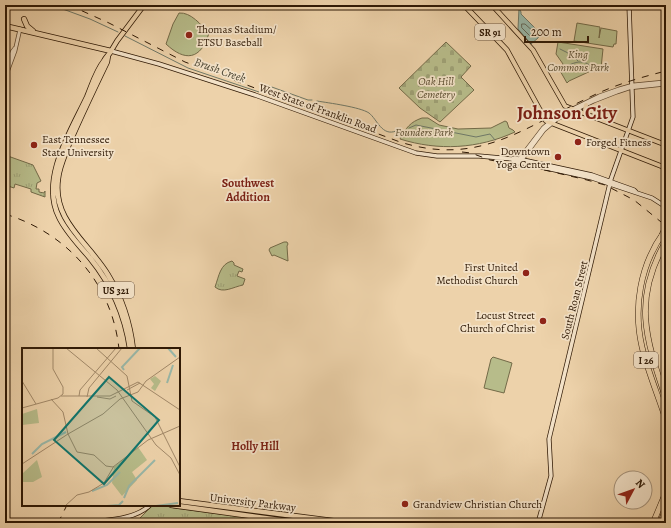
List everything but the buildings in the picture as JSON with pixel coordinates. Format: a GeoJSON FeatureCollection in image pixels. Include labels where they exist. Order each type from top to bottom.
{"type":"FeatureCollection","features":[{"type":"Feature","properties":{"kind":"highway"},"geometry":{"type":"LineString","coordinates":[[24,19],[27,26],[33,32]]}},
{"type":"Feature","properties":{"kind":"highway","name":"West State of Franklin Road"},"geometry":{"type":"LineString","coordinates":[[5,26],[111,51]]}},
{"type":"Feature","properties":{"kind":"highway","name":"US 321"},"geometry":{"type":"LineString","coordinates":[[111,51],[82,114],[60,156],[56,178],[52,189],[58,210],[90,255],[115,296],[125,326],[130,348]]}},
{"type":"Feature","properties":{"kind":"highway"},"geometry":{"type":"LineString","coordinates":[[661,237],[666,226]]}},
{"type":"Feature","properties":{"kind":"highway","name":"I 26"},"geometry":{"type":"LineString","coordinates":[[666,230],[652,253],[642,280],[638,320],[642,348],[666,420]]}},
{"type":"Feature","properties":{"kind":"highway","name":"I 26"},"geometry":{"type":"LineString","coordinates":[[666,243],[661,250],[653,268],[645,301],[645,323],[648,342],[652,360],[666,399]]}},
{"type":"Feature","properties":{"kind":"highway","name":"US 321"},"geometry":{"type":"LineString","coordinates":[[90,255],[107,273],[119,297],[129,324],[133,348]]}},
{"type":"Feature","properties":{"kind":"highway"},"geometry":{"type":"LineString","coordinates":[[653,523],[666,492]]}},
{"type":"Feature","properties":{"kind":"highway","name":"University Parkway"},"geometry":{"type":"LineString","coordinates":[[180,501],[348,523]]}},
{"type":"Feature","properties":{"kind":"highway","name":"University Parkway"},"geometry":{"type":"LineString","coordinates":[[178,506],[302,523]]}},
{"type":"Feature","properties":{"kind":"highway"},"geometry":{"type":"LineString","coordinates":[[660,523],[666,509]]}},
{"type":"Feature","properties":{"kind":"highway"},"geometry":{"type":"LineString","coordinates":[[246,516],[247,510]]}},
{"type":"Feature","properties":{"kind":"main road"},"geometry":{"type":"LineString","coordinates":[[111,51],[144,5]]}},
{"type":"Feature","properties":{"kind":"main road","name":"SR 91"},"geometry":{"type":"LineString","coordinates":[[464,5],[507,50],[541,114],[549,123]]}},
{"type":"Feature","properties":{"kind":"main road","name":"SR 91"},"geometry":{"type":"LineString","coordinates":[[492,5],[533,50],[565,106],[666,145]]}},
{"type":"Feature","properties":{"kind":"main road","name":"South Roan Street"},"geometry":{"type":"LineString","coordinates":[[539,522],[551,476],[550,439],[611,183],[633,115],[633,87],[628,5]]}},
{"type":"Feature","properties":{"kind":"main road","name":"West State of Franklin Road"},"geometry":{"type":"LineString","coordinates":[[111,51],[159,64],[308,113],[416,153],[430,156],[479,156],[512,159],[592,178],[634,190],[656,200],[666,207]]}},
{"type":"Feature","properties":{"kind":"main road"},"geometry":{"type":"LineString","coordinates":[[586,105],[585,110],[589,116]]}},
{"type":"Feature","properties":{"kind":"main road"},"geometry":{"type":"LineString","coordinates":[[549,123],[666,168]]}},
{"type":"Feature","properties":{"kind":"main road","name":"West State of Franklin Road"},"geometry":{"type":"LineString","coordinates":[[519,161],[529,161],[592,175],[611,183]]}},
{"type":"Feature","properties":{"kind":"main road"},"geometry":{"type":"LineString","coordinates":[[86,523],[132,515],[141,512],[149,506]]}},
{"type":"Feature","properties":{"kind":"street"},"geometry":{"type":"LineString","coordinates":[[5,78],[16,48],[20,29]]}},
{"type":"Feature","properties":{"kind":"street"},"geometry":{"type":"LineString","coordinates":[[5,71],[12,52],[16,48]]}},
{"type":"Feature","properties":{"kind":"street"},"geometry":{"type":"LineString","coordinates":[[519,161],[549,123],[573,110],[604,94],[633,87],[664,82],[666,84]]}},
{"type":"Feature","properties":{"kind":"street"},"geometry":{"type":"LineString","coordinates":[[573,110],[608,95],[633,87]]}},
{"type":"Feature","properties":{"kind":"street"},"geometry":{"type":"LineString","coordinates":[[519,161],[549,123]]}},
{"type":"Feature","properties":{"kind":"street"},"geometry":{"type":"LineString","coordinates":[[526,153],[529,161]]}},
{"type":"Feature","properties":{"kind":"green space","name":"Thomas Stadium/ ETSU Baseball"},"geometry":{"type":"Polygon","coordinates":[[[179,13],[192,17],[209,33],[202,49],[192,55],[186,56],[180,54],[166,44],[173,24],[179,13]]]}},
{"type":"Feature","properties":{"kind":"green space"},"geometry":{"type":"Polygon","coordinates":[[[577,23],[600,27],[599,38],[601,28],[617,31],[616,44],[614,44],[613,47],[574,41],[577,23]]]}},
{"type":"Feature","properties":{"kind":"green space","name":"Oak Hill Cemetery"},"geometry":{"type":"Polygon","coordinates":[[[446,42],[471,66],[461,77],[474,90],[440,122],[420,108],[399,88],[446,42]]]}},
{"type":"Feature","properties":{"kind":"green space","name":"King Commons Park"},"geometry":{"type":"Polygon","coordinates":[[[558,42],[603,49],[601,68],[595,69],[567,83],[559,69],[563,64],[556,54],[558,42]]]}},
{"type":"Feature","properties":{"kind":"green space","name":"Founders Park"},"geometry":{"type":"Polygon","coordinates":[[[422,118],[428,118],[439,125],[458,129],[491,128],[505,121],[507,122],[509,128],[515,132],[487,142],[472,145],[443,147],[414,143],[400,139],[414,121],[422,118]]]}},
{"type":"Feature","properties":{"kind":"green space"},"geometry":{"type":"Polygon","coordinates":[[[5,155],[33,165],[41,181],[37,183],[36,189],[39,189],[39,192],[44,193],[45,191],[45,197],[31,192],[31,189],[15,184],[14,188],[5,185],[5,155]]]}},
{"type":"Feature","properties":{"kind":"green space"},"geometry":{"type":"Polygon","coordinates":[[[287,242],[288,244],[288,261],[274,255],[272,256],[269,250],[270,248],[287,242]]]}},
{"type":"Feature","properties":{"kind":"green space"},"geometry":{"type":"Polygon","coordinates":[[[232,261],[234,265],[243,269],[242,272],[239,271],[237,276],[245,279],[243,285],[225,290],[218,289],[215,287],[220,271],[225,265],[232,261]]]}},
{"type":"Feature","properties":{"kind":"green space"},"geometry":{"type":"Polygon","coordinates":[[[493,357],[512,363],[504,393],[484,388],[491,359],[493,357]]]}},
{"type":"Feature","properties":{"kind":"green space"},"geometry":{"type":"Polygon","coordinates":[[[152,506],[168,506],[290,523],[135,523],[152,506]]]}},
{"type":"Feature","properties":{"kind":"water"},"geometry":{"type":"Polygon","coordinates":[[[519,8],[521,14],[538,31],[542,33],[531,44],[518,29],[519,8]]]}},
{"type":"Feature","properties":{"kind":"waterway","name":"Brush Creek"},"geometry":{"type":"LineString","coordinates":[[56,5],[118,32]]}},
{"type":"Feature","properties":{"kind":"waterway","name":"Brush Creek"},"geometry":{"type":"LineString","coordinates":[[125,36],[188,68],[259,92],[266,86],[269,86],[308,100],[312,100]]}},
{"type":"Feature","properties":{"kind":"waterway","name":"Brush Creek"},"geometry":{"type":"LineString","coordinates":[[560,49],[572,55],[578,61]]}},
{"type":"Feature","properties":{"kind":"waterway","name":"Brush Creek"},"geometry":{"type":"LineString","coordinates":[[563,68],[579,62],[586,63],[593,68]]}},
{"type":"Feature","properties":{"kind":"waterway","name":"Brush Creek"},"geometry":{"type":"LineString","coordinates":[[317,101],[365,111],[372,116],[383,130],[387,132],[396,131]]}},
{"type":"Feature","properties":{"kind":"waterway","name":"Brush Creek"},"geometry":{"type":"LineString","coordinates":[[409,128],[416,125],[476,137],[490,134],[495,140]]}},
{"type":"Feature","properties":{"kind":"railway"},"geometry":{"type":"LineString","coordinates":[[69,5],[109,23],[185,62],[400,142],[427,148],[452,150],[475,147],[497,141],[518,133],[595,94],[615,86],[666,71]]}},
{"type":"Feature","properties":{"kind":"railway"},"geometry":{"type":"LineString","coordinates":[[462,152],[471,153],[490,160],[540,169],[605,185],[634,200],[666,226]]}},
{"type":"Feature","properties":{"kind":"railway"},"geometry":{"type":"LineString","coordinates":[[5,214],[48,234],[83,264],[96,282],[107,303],[115,325],[119,348]]}},
{"type":"Feature","properties":{"kind":"railway"},"geometry":{"type":"LineString","coordinates":[[58,523],[66,506]]}},
{"type":"Feature","properties":{"kind":"place","name":"Thomas Stadium/ ETSU Baseball"},"geometry":{"type":"Point","coordinates":[189,35]}},
{"type":"Feature","properties":{"kind":"place","name":"Forged Fitness"},"geometry":{"type":"Point","coordinates":[578,142]}},
{"type":"Feature","properties":{"kind":"place","name":"East Tennessee State University"},"geometry":{"type":"Point","coordinates":[34,145]}},
{"type":"Feature","properties":{"kind":"place","name":"Downtown Yoga Center"},"geometry":{"type":"Point","coordinates":[558,157]}},
{"type":"Feature","properties":{"kind":"place","name":"First United Methodist Church"},"geometry":{"type":"Point","coordinates":[526,273]}},
{"type":"Feature","properties":{"kind":"place","name":"Locust Street Church of Christ"},"geometry":{"type":"Point","coordinates":[543,321]}},
{"type":"Feature","properties":{"kind":"place","name":"Grandview Christian Church"},"geometry":{"type":"Point","coordinates":[405,504]}},
{"type":"Feature","properties":{"kind":"district","name":"Johnson City"},"geometry":{"type":"Point","coordinates":[567,112]}},
{"type":"Feature","properties":{"kind":"district","name":"Southwest Addition"},"geometry":{"type":"Point","coordinates":[248,190]}},
{"type":"Feature","properties":{"kind":"district","name":"Holly Hill"},"geometry":{"type":"Point","coordinates":[255,446]}}]}
